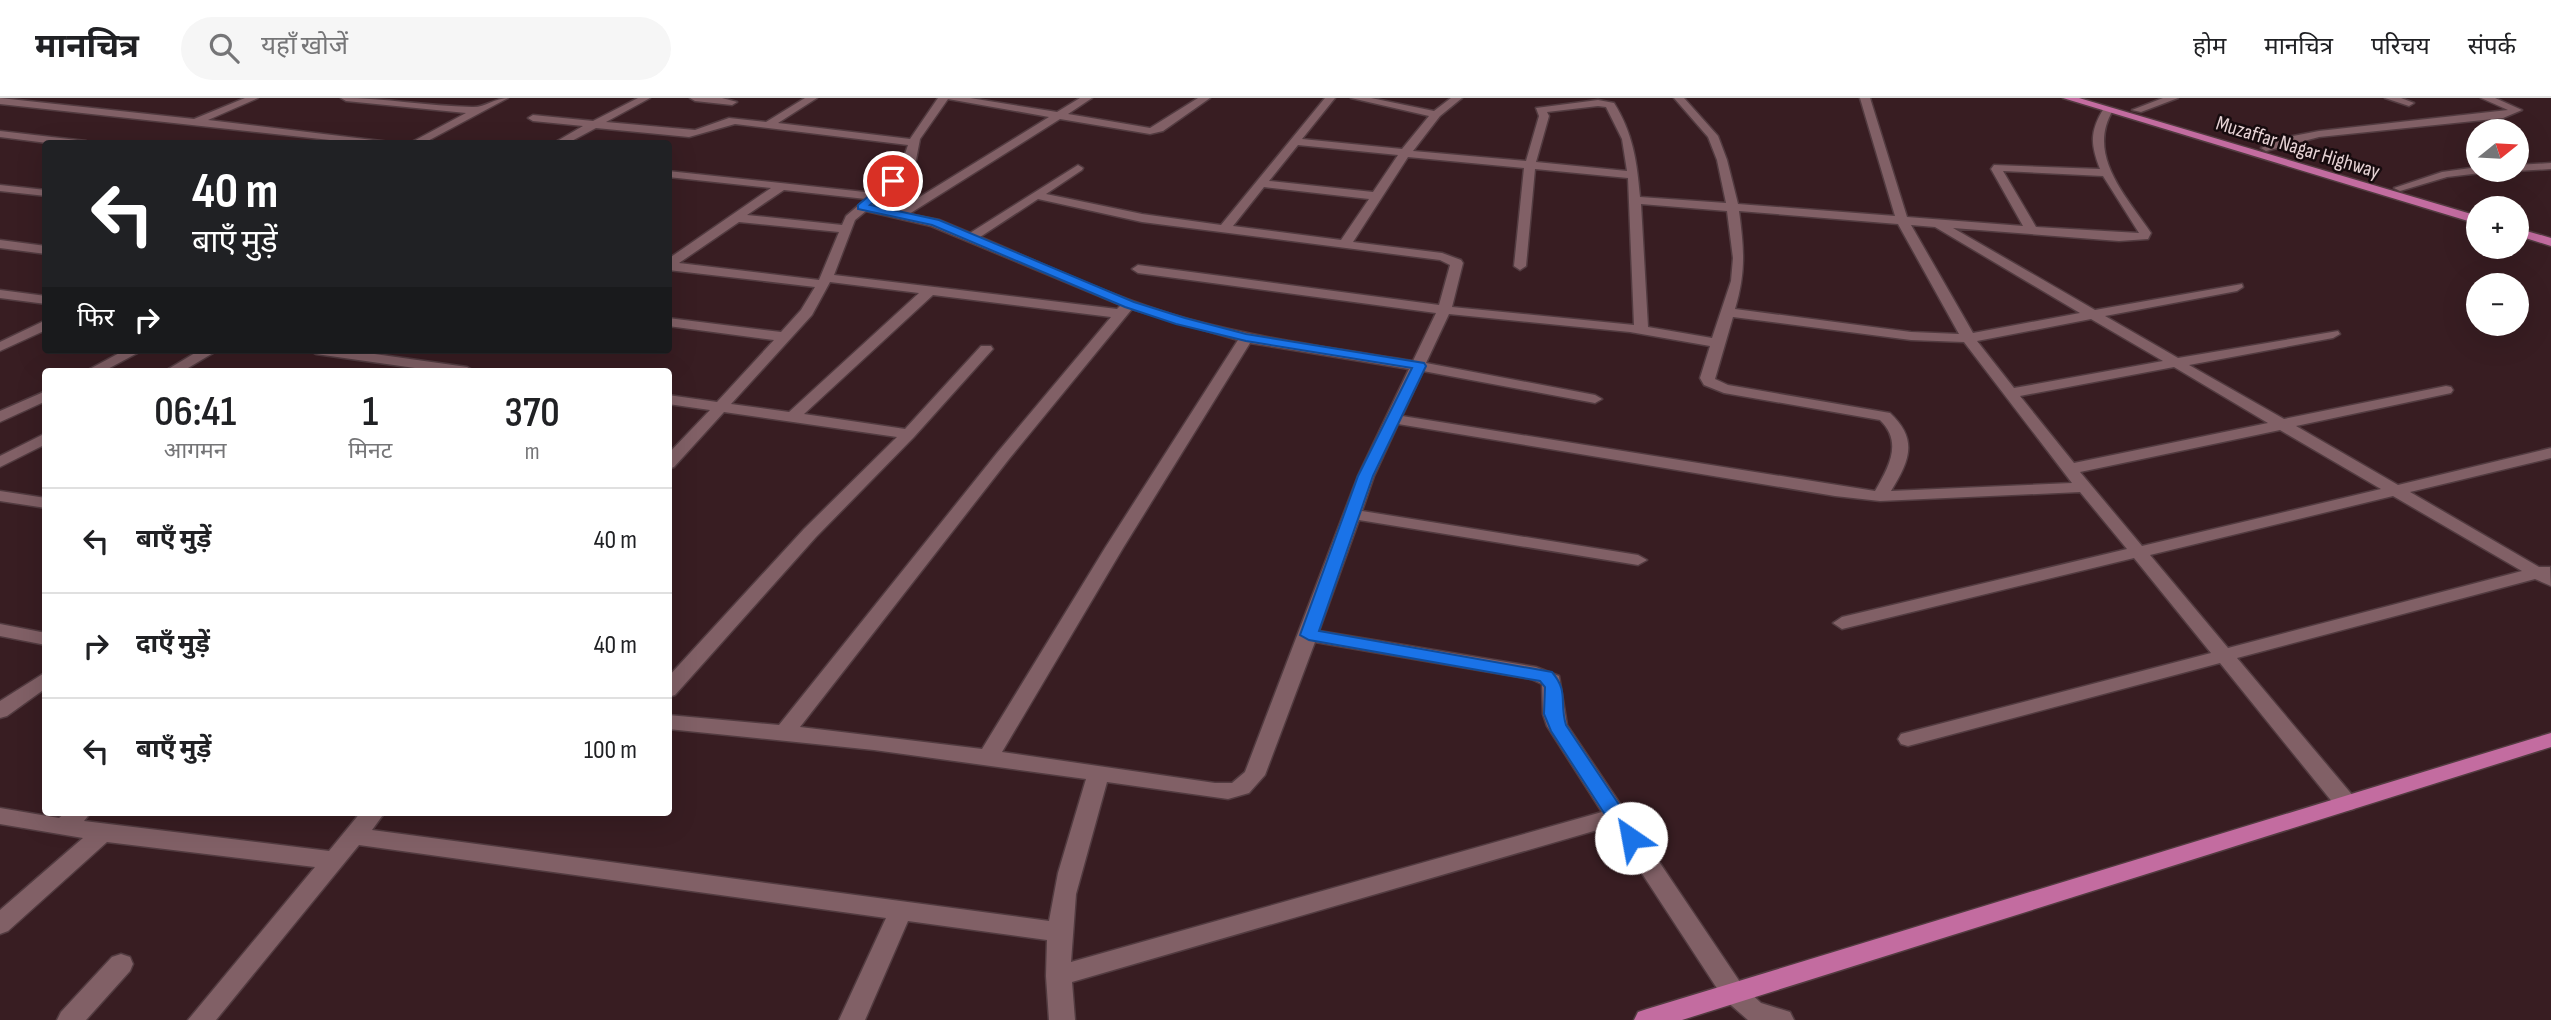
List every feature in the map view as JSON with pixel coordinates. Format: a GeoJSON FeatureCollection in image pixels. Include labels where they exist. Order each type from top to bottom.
{"type":"FeatureCollection","features":[{"type":"Feature","properties":{"kind":"main road","name":"Muzaffar Nagar Highway"},"geometry":{"type":"LineString","coordinates":[[2068,98],[2466,216]]}},
{"type":"Feature","properties":{"kind":"main road","name":"Muzaffar Nagar Highway"},"geometry":{"type":"LineString","coordinates":[[2095,98],[2466,207]]}},
{"type":"Feature","properties":{"kind":"main road"},"geometry":{"type":"LineString","coordinates":[[2529,226],[2551,232]]}},
{"type":"Feature","properties":{"kind":"main road"},"geometry":{"type":"LineString","coordinates":[[2529,236],[2551,242]]}},
{"type":"Feature","properties":{"kind":"main road"},"geometry":{"type":"LineString","coordinates":[[1647,1020],[2551,740]]}},
{"type":"Feature","properties":{"kind":"street"},"geometry":{"type":"LineString","coordinates":[[197,122],[253,98]]}},
{"type":"Feature","properties":{"kind":"street"},"geometry":{"type":"LineString","coordinates":[[346,98],[479,111]]}},
{"type":"Feature","properties":{"kind":"street"},"geometry":{"type":"LineString","coordinates":[[421,140],[503,98]]}},
{"type":"Feature","properties":{"kind":"street"},"geometry":{"type":"LineString","coordinates":[[564,140],[645,98]]}},
{"type":"Feature","properties":{"kind":"street"},"geometry":{"type":"LineString","coordinates":[[695,98],[732,102]]}},
{"type":"Feature","properties":{"kind":"street"},"geometry":{"type":"LineString","coordinates":[[768,125],[812,98]]}},
{"type":"Feature","properties":{"kind":"street"},"geometry":{"type":"LineString","coordinates":[[672,459],[807,312],[826,281],[850,219],[905,171],[927,119],[943,98]]}},
{"type":"Feature","properties":{"kind":"street"},"geometry":{"type":"LineString","coordinates":[[952,98],[1155,131],[1205,98]]}},
{"type":"Feature","properties":{"kind":"street"},"geometry":{"type":"LineString","coordinates":[[901,215],[1087,98]]}},
{"type":"Feature","properties":{"kind":"street"},"geometry":{"type":"LineString","coordinates":[[1224,229],[1330,98]]}},
{"type":"Feature","properties":{"kind":"street"},"geometry":{"type":"LineString","coordinates":[[1356,98],[1436,114]]}},
{"type":"Feature","properties":{"kind":"street"},"geometry":{"type":"LineString","coordinates":[[1345,244],[1405,153],[1436,114],[1457,98]]}},
{"type":"Feature","properties":{"kind":"street"},"geometry":{"type":"LineString","coordinates":[[1679,98],[1713,136],[1722,160],[1733,208],[1739,258],[1737,281],[1707,378],[1714,387],[1878,414],[1891,420],[1896,426],[1901,444],[1901,460],[1880,496]]}},
{"type":"Feature","properties":{"kind":"street"},"geometry":{"type":"LineString","coordinates":[[1865,98],[1902,220],[1969,338],[2070,469],[2346,803]]}},
{"type":"Feature","properties":{"kind":"street"},"geometry":{"type":"LineString","coordinates":[[2137,110],[2173,98]]}},
{"type":"Feature","properties":{"kind":"street"},"geometry":{"type":"LineString","coordinates":[[2390,98],[2409,103]]}},
{"type":"Feature","properties":{"kind":"street"},"geometry":{"type":"LineString","coordinates":[[2266,148],[2291,139],[2319,134],[2503,115],[2517,110],[2487,98]]}},
{"type":"Feature","properties":{"kind":"street"},"geometry":{"type":"LineString","coordinates":[[0,101],[364,140]]}},
{"type":"Feature","properties":{"kind":"street"},"geometry":{"type":"LineString","coordinates":[[1520,266],[1530,166],[1543,125],[1544,116],[1539,110],[1604,103],[1611,105],[1628,138],[1633,175],[1641,330]]}},
{"type":"Feature","properties":{"kind":"street"},"geometry":{"type":"LineString","coordinates":[[1635,200],[2128,238],[2144,236],[2145,233],[2107,173],[2097,142],[2099,126],[2108,110]]}},
{"type":"Feature","properties":{"kind":"street"},"geometry":{"type":"LineString","coordinates":[[533,118],[694,134],[724,122],[915,143]]}},
{"type":"Feature","properties":{"kind":"street"},"geometry":{"type":"LineString","coordinates":[[0,134],[52,140]]}},
{"type":"Feature","properties":{"kind":"street"},"geometry":{"type":"LineString","coordinates":[[1293,141],[1633,175]]}},
{"type":"Feature","properties":{"kind":"street"},"geometry":{"type":"LineString","coordinates":[[2529,167],[2551,166]]}},
{"type":"Feature","properties":{"kind":"street"},"geometry":{"type":"LineString","coordinates":[[2032,230],[1998,167],[2107,173]]}},
{"type":"Feature","properties":{"kind":"street"},"geometry":{"type":"LineString","coordinates":[[972,237],[1078,168]]}},
{"type":"Feature","properties":{"kind":"street"},"geometry":{"type":"LineString","coordinates":[[2400,188],[2446,174],[2466,172]]}},
{"type":"Feature","properties":{"kind":"street"},"geometry":{"type":"LineString","coordinates":[[672,176],[874,196]]}},
{"type":"Feature","properties":{"kind":"street"},"geometry":{"type":"LineString","coordinates":[[1261,183],[1377,196]]}},
{"type":"Feature","properties":{"kind":"street"},"geometry":{"type":"LineString","coordinates":[[672,262],[782,186]]}},
{"type":"Feature","properties":{"kind":"street"},"geometry":{"type":"LineString","coordinates":[[0,188],[42,193]]}},
{"type":"Feature","properties":{"kind":"street"},"geometry":{"type":"LineString","coordinates":[[672,722],[785,732],[988,757],[1232,793],[1246,787],[1254,775],[1309,635],[1366,476],[1444,310],[1457,263],[1455,260],[1345,244],[1142,218],[1036,195]]}},
{"type":"Feature","properties":{"kind":"street"},"geometry":{"type":"LineString","coordinates":[[862,207],[935,223],[972,237],[1125,309]]}},
{"type":"Feature","properties":{"kind":"street"},"geometry":{"type":"LineString","coordinates":[[739,218],[845,229]]}},
{"type":"Feature","properties":{"kind":"street"},"geometry":{"type":"LineString","coordinates":[[1935,223],[2395,491],[2547,575]]}},
{"type":"Feature","properties":{"kind":"street"},"geometry":{"type":"LineString","coordinates":[[0,244],[42,249]]}},
{"type":"Feature","properties":{"kind":"street"},"geometry":{"type":"LineString","coordinates":[[672,265],[1125,309],[1246,338],[1419,366],[1595,399]]}},
{"type":"Feature","properties":{"kind":"street"},"geometry":{"type":"LineString","coordinates":[[1138,270],[1444,310],[1641,330],[1717,343]]}},
{"type":"Feature","properties":{"kind":"street"},"geometry":{"type":"LineString","coordinates":[[1726,312],[1912,336],[1969,338],[2236,287]]}},
{"type":"Feature","properties":{"kind":"street"},"geometry":{"type":"LineString","coordinates":[[792,416],[929,291]]}},
{"type":"Feature","properties":{"kind":"street"},"geometry":{"type":"LineString","coordinates":[[0,294],[42,299]]}},
{"type":"Feature","properties":{"kind":"street"},"geometry":{"type":"LineString","coordinates":[[785,732],[1003,456],[1125,309]]}},
{"type":"Feature","properties":{"kind":"street"},"geometry":{"type":"LineString","coordinates":[[672,323],[785,337]]}},
{"type":"Feature","properties":{"kind":"street"},"geometry":{"type":"LineString","coordinates":[[0,346],[42,326]]}},
{"type":"Feature","properties":{"kind":"street"},"geometry":{"type":"LineString","coordinates":[[2011,393],[2333,334]]}},
{"type":"Feature","properties":{"kind":"street"},"geometry":{"type":"LineString","coordinates":[[988,757],[1246,338]]}},
{"type":"Feature","properties":{"kind":"street"},"geometry":{"type":"LineString","coordinates":[[672,686],[810,533],[909,434],[986,349]]}},
{"type":"Feature","properties":{"kind":"street"},"geometry":{"type":"LineString","coordinates":[[99,368],[128,354]]}},
{"type":"Feature","properties":{"kind":"street"},"geometry":{"type":"LineString","coordinates":[[178,368],[204,354]]}},
{"type":"Feature","properties":{"kind":"street"},"geometry":{"type":"LineString","coordinates":[[374,354],[451,368]]}},
{"type":"Feature","properties":{"kind":"street"},"geometry":{"type":"LineString","coordinates":[[2070,469],[2446,390]]}},
{"type":"Feature","properties":{"kind":"street"},"geometry":{"type":"LineString","coordinates":[[0,417],[42,397]]}},
{"type":"Feature","properties":{"kind":"street"},"geometry":{"type":"LineString","coordinates":[[672,400],[909,434]]}},
{"type":"Feature","properties":{"kind":"street"},"geometry":{"type":"LineString","coordinates":[[1394,419],[1880,496],[2085,487]]}},
{"type":"Feature","properties":{"kind":"street"},"geometry":{"type":"LineString","coordinates":[[0,462],[42,440]]}},
{"type":"Feature","properties":{"kind":"street"},"geometry":{"type":"LineString","coordinates":[[1842,623],[2551,453]]}},
{"type":"Feature","properties":{"kind":"street"},"geometry":{"type":"LineString","coordinates":[[0,496],[42,502]]}},
{"type":"Feature","properties":{"kind":"street"},"geometry":{"type":"LineString","coordinates":[[1352,514],[1638,560]]}},
{"type":"Feature","properties":{"kind":"street"},"geometry":{"type":"LineString","coordinates":[[1908,739],[2547,575]]}},
{"type":"Feature","properties":{"kind":"street"},"geometry":{"type":"LineString","coordinates":[[0,630],[42,638]]}},
{"type":"Feature","properties":{"kind":"street"},"geometry":{"type":"LineString","coordinates":[[1309,635],[1545,676],[1554,686],[1553,706],[1557,726],[1733,992],[1753,1015],[1781,1020]]}},
{"type":"Feature","properties":{"kind":"street"},"geometry":{"type":"LineString","coordinates":[[0,711],[42,681]]}},
{"type":"Feature","properties":{"kind":"street"},"geometry":{"type":"LineString","coordinates":[[1062,1020],[1058,976],[1059,932],[1075,855],[1099,772]]}},
{"type":"Feature","properties":{"kind":"street"},"geometry":{"type":"LineString","coordinates":[[0,816],[103,833],[334,860]]}},
{"type":"Feature","properties":{"kind":"street"},"geometry":{"type":"LineString","coordinates":[[63,827],[75,816]]}},
{"type":"Feature","properties":{"kind":"street"},"geometry":{"type":"LineString","coordinates":[[201,1020],[371,816]]}},
{"type":"Feature","properties":{"kind":"street"},"geometry":{"type":"LineString","coordinates":[[1058,976],[1616,816]]}},
{"type":"Feature","properties":{"kind":"street"},"geometry":{"type":"LineString","coordinates":[[0,924],[103,833]]}},
{"type":"Feature","properties":{"kind":"street"},"geometry":{"type":"LineString","coordinates":[[354,836],[1059,932]]}},
{"type":"Feature","properties":{"kind":"street"},"geometry":{"type":"LineString","coordinates":[[852,1020],[901,911]]}},
{"type":"Feature","properties":{"kind":"street"},"geometry":{"type":"LineString","coordinates":[[70,1020],[121,964]]}},
{"type":"Feature","properties":{"kind":"route"},"geometry":{"type":"LineString","coordinates":[[893,181],[862,207],[935,223],[1129,304],[1181,321],[1246,338],[1419,366],[1366,476],[1309,635],[1545,676],[1554,686],[1553,714],[1557,726],[1631,838]]}}]}
